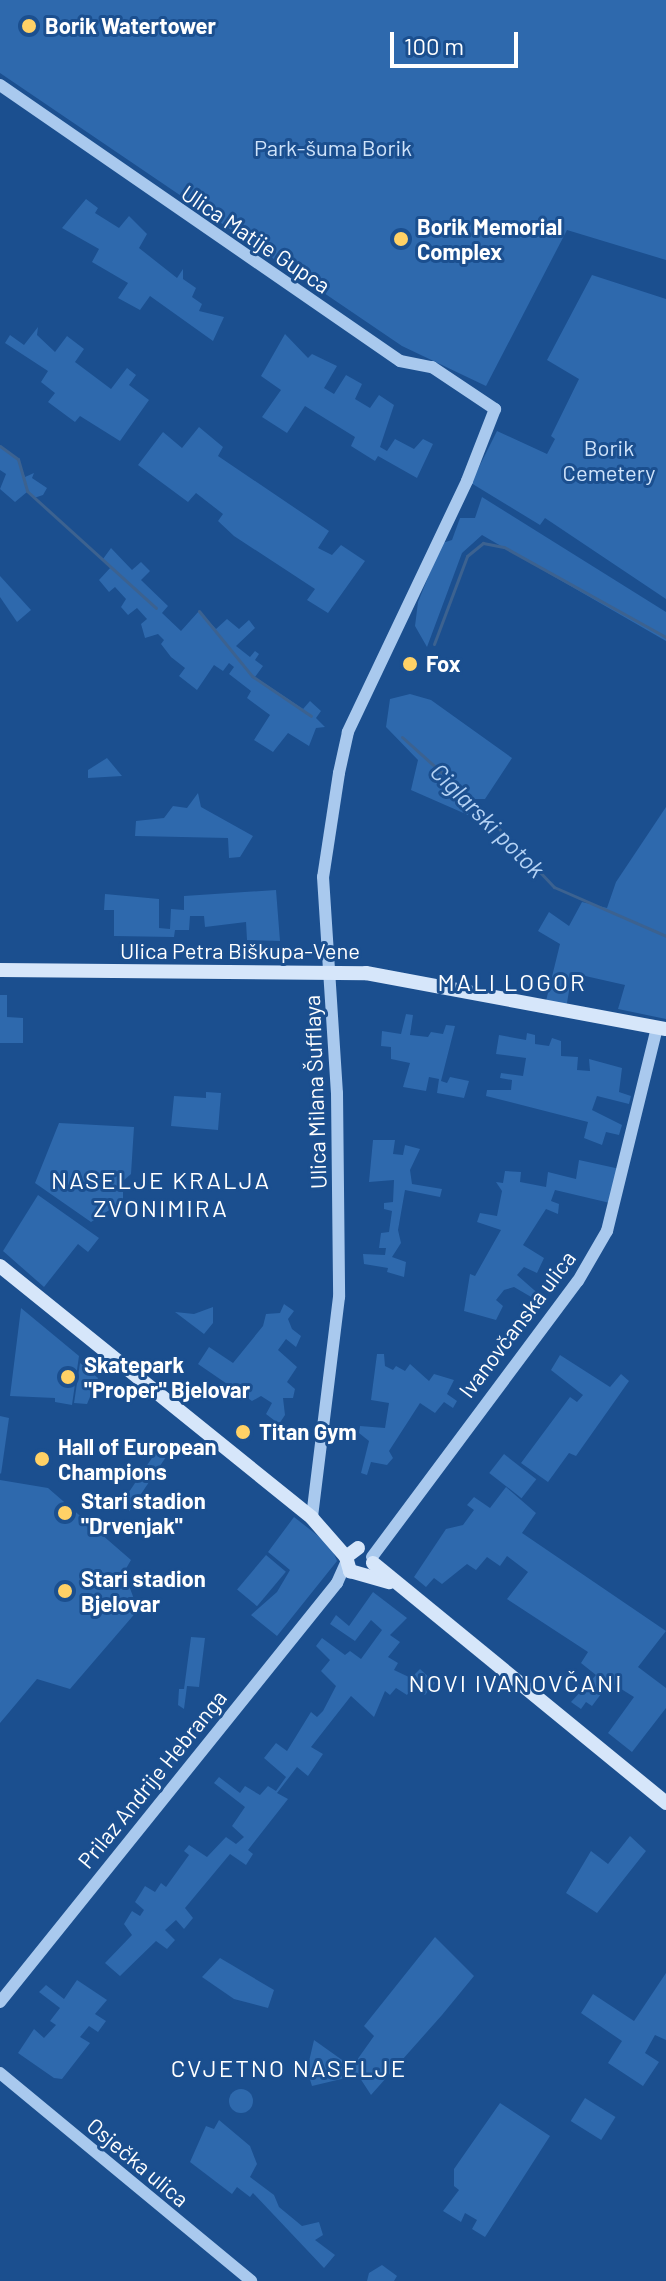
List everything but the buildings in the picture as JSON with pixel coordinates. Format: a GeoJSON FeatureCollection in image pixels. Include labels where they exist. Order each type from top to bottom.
{"type":"FeatureCollection","features":[{"type":"Feature","properties":{"kind":"main road","name":"Ulica Petra Biškupa-Vene"},"geometry":{"type":"LineString","coordinates":[[0,970],[330,970],[662,1028]]}},
{"type":"Feature","properties":{"kind":"main road"},"geometry":{"type":"LineString","coordinates":[[0,1266],[312,1518],[360,1561],[395,1584],[666,1803]]}},
{"type":"Feature","properties":{"kind":"street","name":"Ulica Matije Gupca"},"geometry":{"type":"LineString","coordinates":[[0,85],[400,361],[432,367],[495,409]]}},
{"type":"Feature","properties":{"kind":"street","name":"Ulica Milana Šufflaya"},"geometry":{"type":"LineString","coordinates":[[312,1518],[339,1297],[330,970],[323,877],[348,732],[467,481],[495,409]]}},
{"type":"Feature","properties":{"kind":"street","name":"Ivanovčanska ulica"},"geometry":{"type":"LineString","coordinates":[[360,1561],[388,1530],[578,1281],[607,1231],[662,1028]]}},
{"type":"Feature","properties":{"kind":"street","name":"Prilaz Andrije Hebranga"},"geometry":{"type":"LineString","coordinates":[[0,2002],[337,1583],[360,1561]]}},
{"type":"Feature","properties":{"kind":"street","name":"Osječka ulica"},"geometry":{"type":"LineString","coordinates":[[2,2078],[251,2281]]}},
{"type":"Feature","properties":{"kind":"green space","name":"Park-šuma Borik"},"geometry":{"type":"Polygon","coordinates":[[[0,0],[666,0],[666,260],[567,230],[486,386],[402,346],[0,73],[0,0]]]}},
{"type":"Feature","properties":{"kind":"green space"},"geometry":{"type":"Polygon","coordinates":[[[86,199],[98,208],[95,213],[119,228],[129,216],[147,234],[139,248],[177,278],[183,269],[183,279],[196,288],[192,297],[202,304],[199,311],[224,317],[213,341],[150,296],[140,310],[118,298],[128,283],[92,262],[99,249],[62,228],[86,199]]]}},
{"type":"Feature","properties":{"kind":"green space","name":"Borik Cemetery"},"geometry":{"type":"Polygon","coordinates":[[[592,275],[666,299],[666,599],[545,518],[540,525],[471,483],[497,431],[547,454],[555,439],[551,436],[579,379],[547,360],[592,275]]]}},
{"type":"Feature","properties":{"kind":"green space"},"geometry":{"type":"Polygon","coordinates":[[[38,327],[37,335],[55,352],[67,336],[84,349],[75,362],[111,389],[127,368],[136,375],[129,385],[149,400],[120,441],[80,416],[75,422],[48,402],[55,393],[41,382],[48,371],[5,343],[10,335],[24,345],[38,327]]]}},
{"type":"Feature","properties":{"kind":"green space"},"geometry":{"type":"Polygon","coordinates":[[[285,334],[308,358],[312,354],[337,366],[324,388],[334,394],[346,375],[362,384],[355,399],[370,408],[379,395],[394,405],[380,447],[387,451],[395,439],[414,449],[423,439],[433,444],[417,478],[378,456],[375,461],[351,446],[355,437],[305,406],[287,433],[262,417],[281,390],[261,376],[285,334]]]}},
{"type":"Feature","properties":{"kind":"green space"},"geometry":{"type":"Polygon","coordinates":[[[199,427],[223,447],[218,456],[329,531],[318,548],[332,555],[341,545],[365,561],[328,613],[307,600],[315,589],[234,536],[218,521],[223,514],[196,493],[188,502],[138,465],[163,432],[182,448],[199,427]]]}},
{"type":"Feature","properties":{"kind":"green space"},"geometry":{"type":"Polygon","coordinates":[[[0,446],[18,459],[25,477],[34,473],[32,478],[47,488],[43,495],[34,498],[27,492],[15,502],[0,489],[6,474],[0,470],[0,446]]]}},
{"type":"Feature","properties":{"kind":"green space"},"geometry":{"type":"Polygon","coordinates":[[[482,497],[666,612],[666,641],[482,535],[462,553],[427,647],[415,626],[418,602],[442,543],[452,540],[460,518],[475,518],[482,497]]]}},
{"type":"Feature","properties":{"kind":"green space"},"geometry":{"type":"Polygon","coordinates":[[[111,548],[132,570],[141,562],[150,571],[141,580],[168,606],[162,613],[181,631],[199,611],[216,629],[227,619],[239,629],[249,620],[255,628],[236,646],[250,657],[255,651],[259,654],[255,660],[263,666],[255,677],[303,709],[310,701],[321,711],[316,718],[325,727],[316,728],[309,746],[288,733],[273,752],[254,740],[270,715],[247,698],[251,691],[229,674],[234,667],[229,663],[223,671],[214,665],[197,690],[179,676],[185,668],[161,644],[164,640],[158,634],[145,638],[141,624],[147,619],[137,608],[128,615],[121,607],[126,599],[115,587],[109,592],[99,580],[111,567],[103,559],[111,548]]]}},
{"type":"Feature","properties":{"kind":"green space"},"geometry":{"type":"Polygon","coordinates":[[[0,576],[31,610],[17,622],[0,597],[0,576]]]}},
{"type":"Feature","properties":{"kind":"green space"},"geometry":{"type":"Polygon","coordinates":[[[410,694],[431,700],[512,758],[485,799],[471,799],[468,815],[411,790],[418,760],[386,727],[390,699],[410,694]]]}},
{"type":"Feature","properties":{"kind":"green space"},"geometry":{"type":"Polygon","coordinates":[[[107,758],[122,776],[88,778],[88,770],[107,758]]]}},
{"type":"Feature","properties":{"kind":"green space"},"geometry":{"type":"Polygon","coordinates":[[[198,793],[201,807],[253,836],[240,857],[229,858],[228,838],[135,836],[136,821],[164,818],[173,806],[187,808],[198,793]]]}},
{"type":"Feature","properties":{"kind":"green space"},"geometry":{"type":"Polygon","coordinates":[[[666,807],[666,1019],[618,1009],[625,985],[572,973],[566,1009],[545,1005],[560,944],[538,931],[549,912],[569,926],[582,902],[607,908],[616,882],[666,807]]]}},
{"type":"Feature","properties":{"kind":"green space"},"geometry":{"type":"Polygon","coordinates":[[[276,890],[280,941],[247,940],[246,922],[205,927],[204,916],[190,916],[189,930],[175,930],[174,937],[114,936],[114,910],[104,910],[105,894],[159,899],[159,928],[170,929],[171,909],[184,910],[184,896],[276,890]]]}},
{"type":"Feature","properties":{"kind":"green space"},"geometry":{"type":"Polygon","coordinates":[[[0,995],[7,995],[7,1017],[23,1018],[23,1043],[0,1043],[0,995]]]}},
{"type":"Feature","properties":{"kind":"green space"},"geometry":{"type":"Polygon","coordinates":[[[406,1014],[413,1015],[410,1035],[428,1037],[431,1032],[443,1034],[446,1025],[455,1026],[441,1081],[447,1083],[450,1077],[469,1081],[464,1098],[437,1093],[439,1079],[429,1077],[426,1091],[403,1087],[410,1063],[391,1059],[391,1047],[381,1046],[382,1031],[401,1034],[406,1014]]]}},
{"type":"Feature","properties":{"kind":"green space"},"geometry":{"type":"Polygon","coordinates":[[[527,1033],[535,1035],[535,1044],[549,1046],[552,1038],[561,1041],[561,1056],[578,1057],[577,1070],[590,1071],[589,1059],[622,1068],[619,1092],[631,1096],[629,1104],[597,1096],[592,1110],[622,1125],[619,1135],[606,1132],[602,1145],[584,1138],[588,1122],[486,1096],[487,1090],[511,1090],[512,1080],[500,1078],[501,1073],[523,1076],[526,1058],[496,1054],[499,1035],[526,1040],[527,1033]]]}},
{"type":"Feature","properties":{"kind":"green space"},"geometry":{"type":"Polygon","coordinates":[[[206,1092],[221,1093],[218,1130],[171,1126],[174,1096],[206,1098],[206,1092]]]}},
{"type":"Feature","properties":{"kind":"green space"},"geometry":{"type":"Polygon","coordinates":[[[59,1123],[134,1127],[131,1174],[123,1181],[123,1201],[91,1222],[35,1183],[59,1123]]]}},
{"type":"Feature","properties":{"kind":"green space"},"geometry":{"type":"Polygon","coordinates":[[[373,1140],[395,1140],[393,1154],[403,1155],[405,1145],[420,1149],[410,1170],[412,1184],[442,1189],[440,1197],[405,1190],[398,1230],[401,1243],[392,1257],[406,1262],[404,1277],[387,1272],[388,1268],[364,1264],[363,1254],[385,1255],[386,1248],[379,1248],[381,1233],[389,1232],[392,1211],[384,1209],[384,1203],[393,1202],[394,1180],[369,1182],[373,1140]]]}},
{"type":"Feature","properties":{"kind":"green space"},"geometry":{"type":"Polygon","coordinates":[[[579,1160],[620,1169],[610,1203],[555,1190],[551,1201],[559,1204],[558,1214],[546,1209],[523,1245],[544,1258],[537,1273],[524,1267],[517,1275],[542,1297],[538,1301],[514,1287],[504,1290],[496,1300],[503,1306],[496,1320],[464,1311],[470,1274],[475,1276],[501,1230],[477,1222],[480,1213],[497,1216],[502,1191],[496,1182],[503,1183],[505,1171],[521,1172],[520,1182],[546,1187],[548,1172],[576,1179],[579,1160]]]}},
{"type":"Feature","properties":{"kind":"green space"},"geometry":{"type":"Polygon","coordinates":[[[38,1195],[99,1238],[88,1252],[78,1244],[44,1287],[3,1251],[38,1195]]]}},
{"type":"Feature","properties":{"kind":"green space"},"geometry":{"type":"Polygon","coordinates":[[[284,1304],[294,1311],[288,1319],[292,1329],[301,1336],[296,1347],[286,1339],[278,1350],[297,1367],[287,1382],[295,1389],[293,1398],[283,1398],[285,1415],[279,1424],[266,1414],[272,1403],[261,1396],[252,1401],[198,1364],[209,1347],[233,1363],[263,1326],[266,1314],[280,1313],[284,1304]]]}},
{"type":"Feature","properties":{"kind":"green space"},"geometry":{"type":"Polygon","coordinates":[[[213,1307],[213,1323],[204,1334],[175,1312],[194,1314],[213,1307]]]}},
{"type":"Feature","properties":{"kind":"green space"},"geometry":{"type":"Polygon","coordinates":[[[21,1308],[79,1356],[72,1405],[55,1402],[55,1398],[10,1396],[21,1308]]]}},
{"type":"Feature","properties":{"kind":"green space"},"geometry":{"type":"Polygon","coordinates":[[[377,1354],[384,1354],[385,1366],[393,1370],[396,1366],[405,1371],[410,1364],[429,1381],[434,1374],[454,1380],[447,1394],[457,1401],[453,1408],[444,1402],[435,1413],[420,1403],[389,1451],[393,1458],[387,1465],[371,1462],[367,1475],[361,1473],[369,1441],[359,1433],[360,1426],[385,1428],[389,1403],[371,1400],[377,1354]]]}},
{"type":"Feature","properties":{"kind":"green space"},"geometry":{"type":"Polygon","coordinates":[[[560,1355],[610,1387],[621,1374],[629,1381],[576,1456],[569,1453],[548,1482],[521,1463],[570,1397],[577,1402],[583,1395],[551,1370],[560,1355]]]}},
{"type":"Feature","properties":{"kind":"green space"},"geometry":{"type":"Polygon","coordinates":[[[80,1363],[98,1378],[87,1404],[74,1403],[80,1363]]]}},
{"type":"Feature","properties":{"kind":"green space"},"geometry":{"type":"Polygon","coordinates":[[[0,1416],[9,1418],[1,1474],[0,1473],[0,1416]]]}},
{"type":"Feature","properties":{"kind":"green space"},"geometry":{"type":"Polygon","coordinates":[[[156,1452],[165,1458],[129,1511],[120,1505],[156,1452]]]}},
{"type":"Feature","properties":{"kind":"green space"},"geometry":{"type":"Polygon","coordinates":[[[504,1454],[536,1479],[522,1498],[489,1473],[504,1454]]]}},
{"type":"Feature","properties":{"kind":"green space","name":"Stari stadion Bjelovar"},"geometry":{"type":"Polygon","coordinates":[[[0,1480],[48,1488],[131,1560],[124,1572],[138,1610],[70,1689],[37,1679],[0,1723],[0,1480]]]}},
{"type":"Feature","properties":{"kind":"green space"},"geometry":{"type":"Polygon","coordinates":[[[506,1487],[536,1513],[522,1533],[666,1631],[638,1667],[666,1688],[666,1708],[632,1752],[608,1733],[634,1697],[610,1682],[592,1706],[586,1702],[581,1709],[571,1702],[596,1675],[581,1663],[588,1652],[507,1599],[528,1572],[507,1556],[500,1566],[487,1557],[476,1570],[467,1564],[442,1584],[434,1578],[426,1587],[414,1577],[446,1529],[463,1525],[474,1510],[467,1505],[474,1497],[490,1508],[506,1487]]]}},
{"type":"Feature","properties":{"kind":"green space"},"geometry":{"type":"Polygon","coordinates":[[[294,1517],[331,1546],[337,1561],[277,1636],[251,1615],[277,1592],[290,1570],[268,1552],[294,1517]]]}},
{"type":"Feature","properties":{"kind":"green space"},"geometry":{"type":"Polygon","coordinates":[[[266,1555],[286,1572],[257,1606],[237,1589],[266,1555]]]}},
{"type":"Feature","properties":{"kind":"green space"},"geometry":{"type":"Polygon","coordinates":[[[373,1592],[407,1618],[390,1635],[400,1642],[388,1657],[398,1663],[394,1670],[411,1678],[420,1669],[435,1683],[425,1695],[412,1687],[407,1695],[396,1688],[390,1695],[385,1691],[374,1717],[351,1696],[311,1747],[323,1754],[308,1776],[297,1767],[277,1793],[288,1799],[248,1850],[253,1854],[246,1865],[230,1854],[185,1908],[193,1918],[184,1929],[176,1920],[165,1930],[175,1940],[167,1949],[156,1941],[120,1976],[105,1963],[132,1935],[124,1924],[132,1911],[140,1916],[144,1910],[135,1902],[145,1886],[155,1892],[161,1883],[166,1887],[189,1855],[184,1851],[189,1845],[207,1857],[226,1837],[236,1844],[244,1837],[232,1826],[245,1807],[214,1783],[219,1777],[240,1793],[245,1786],[260,1795],[268,1786],[276,1791],[286,1777],[264,1758],[276,1743],[287,1751],[311,1712],[317,1717],[323,1711],[336,1686],[321,1671],[330,1660],[316,1646],[322,1638],[345,1655],[350,1651],[361,1659],[382,1630],[371,1620],[355,1641],[330,1624],[336,1615],[349,1626],[373,1592]]]}},
{"type":"Feature","properties":{"kind":"green space"},"geometry":{"type":"Polygon","coordinates":[[[191,1637],[205,1638],[199,1687],[187,1686],[184,1709],[178,1705],[179,1689],[184,1689],[191,1637]]]}},
{"type":"Feature","properties":{"kind":"green space"},"geometry":{"type":"Polygon","coordinates":[[[630,1836],[646,1851],[597,1913],[566,1893],[591,1851],[608,1864],[630,1836]]]}},
{"type":"Feature","properties":{"kind":"green space"},"geometry":{"type":"Polygon","coordinates":[[[435,1937],[474,1976],[442,2015],[371,2095],[358,2075],[312,2086],[307,2070],[314,2040],[352,2067],[374,2036],[364,2026],[435,1937]]]}},
{"type":"Feature","properties":{"kind":"green space"},"geometry":{"type":"Polygon","coordinates":[[[220,1958],[274,1990],[268,2008],[234,1999],[202,1977],[220,1958]]]}},
{"type":"Feature","properties":{"kind":"green space"},"geometry":{"type":"Polygon","coordinates":[[[666,1973],[666,2040],[655,2035],[645,2053],[659,2062],[643,2086],[608,2063],[622,2041],[581,2013],[593,1994],[634,2021],[666,1973]]]}},
{"type":"Feature","properties":{"kind":"green space"},"geometry":{"type":"Polygon","coordinates":[[[77,1980],[107,2000],[95,2014],[106,2021],[98,2032],[89,2026],[80,2037],[90,2043],[62,2079],[54,2078],[18,2053],[34,2029],[44,2038],[56,2025],[50,2021],[60,2008],[39,1992],[46,1985],[64,1999],[77,1980]]]}},
{"type":"Feature","properties":{"kind":"green space"},"geometry":{"type":"Polygon","coordinates":[[[241,2089],[249,2093],[253,2101],[249,2109],[241,2113],[233,2109],[229,2101],[233,2093],[241,2089]]]}},
{"type":"Feature","properties":{"kind":"green space"},"geometry":{"type":"Polygon","coordinates":[[[585,2098],[616,2117],[601,2140],[571,2121],[585,2098]]]}},
{"type":"Feature","properties":{"kind":"green space"},"geometry":{"type":"Polygon","coordinates":[[[500,2103],[550,2136],[485,2237],[472,2229],[477,2220],[465,2213],[461,2222],[443,2211],[459,2190],[454,2186],[454,2169],[500,2103]]]}},
{"type":"Feature","properties":{"kind":"green space"},"geometry":{"type":"Polygon","coordinates":[[[219,2120],[250,2146],[257,2164],[250,2177],[274,2195],[279,2207],[302,2226],[319,2222],[323,2235],[315,2240],[335,2255],[324,2268],[253,2193],[250,2197],[237,2187],[232,2194],[190,2162],[206,2126],[214,2129],[219,2120]]]}},
{"type":"Feature","properties":{"kind":"green space"},"geometry":{"type":"Polygon","coordinates":[[[382,2265],[397,2276],[394,2281],[367,2281],[369,2273],[382,2265]]]}},
{"type":"Feature","properties":{"kind":"waterway","name":"Ciglarski potok"},"geometry":{"type":"LineString","coordinates":[[0,446],[18,459],[27,491],[156,608]]}},
{"type":"Feature","properties":{"kind":"waterway"},"geometry":{"type":"LineString","coordinates":[[434,644],[467,556],[483,543],[504,547],[666,637]]}},
{"type":"Feature","properties":{"kind":"waterway","name":"Ciglarski potok"},"geometry":{"type":"LineString","coordinates":[[199,611],[252,676],[311,716]]}},
{"type":"Feature","properties":{"kind":"waterway","name":"Ciglarski potok"},"geometry":{"type":"LineString","coordinates":[[402,737],[471,799],[554,887],[666,936]]}},
{"type":"Feature","properties":{"kind":"place","name":"Borik Watertower"},"geometry":{"type":"Point","coordinates":[29,26]}},
{"type":"Feature","properties":{"kind":"place","name":"Borik Memorial Complex"},"geometry":{"type":"Point","coordinates":[401,239]}},
{"type":"Feature","properties":{"kind":"place","name":"Fox"},"geometry":{"type":"Point","coordinates":[410,664]}},
{"type":"Feature","properties":{"kind":"place","name":"Skatepark \"Proper\" Bjelovar"},"geometry":{"type":"Point","coordinates":[68,1377]}},
{"type":"Feature","properties":{"kind":"place","name":"Titan Gym"},"geometry":{"type":"Point","coordinates":[243,1432]}},
{"type":"Feature","properties":{"kind":"place","name":"Hall of European Champions"},"geometry":{"type":"Point","coordinates":[42,1459]}},
{"type":"Feature","properties":{"kind":"place","name":"Stari stadion \"Drvenjak\""},"geometry":{"type":"Point","coordinates":[65,1513]}},
{"type":"Feature","properties":{"kind":"place","name":"Stari stadion Bjelovar"},"geometry":{"type":"Point","coordinates":[65,1591]}},
{"type":"Feature","properties":{"kind":"district","name":"MALI LOGOR"},"geometry":{"type":"Point","coordinates":[512,982]}},
{"type":"Feature","properties":{"kind":"district","name":"NASELJE KRALJA ZVONIMIRA"},"geometry":{"type":"Point","coordinates":[161,1194]}},
{"type":"Feature","properties":{"kind":"district","name":"NOVI IVANOVČANI"},"geometry":{"type":"Point","coordinates":[516,1683]}},
{"type":"Feature","properties":{"kind":"district","name":"CVJETNO NASELJE"},"geometry":{"type":"Point","coordinates":[289,2068]}}]}
